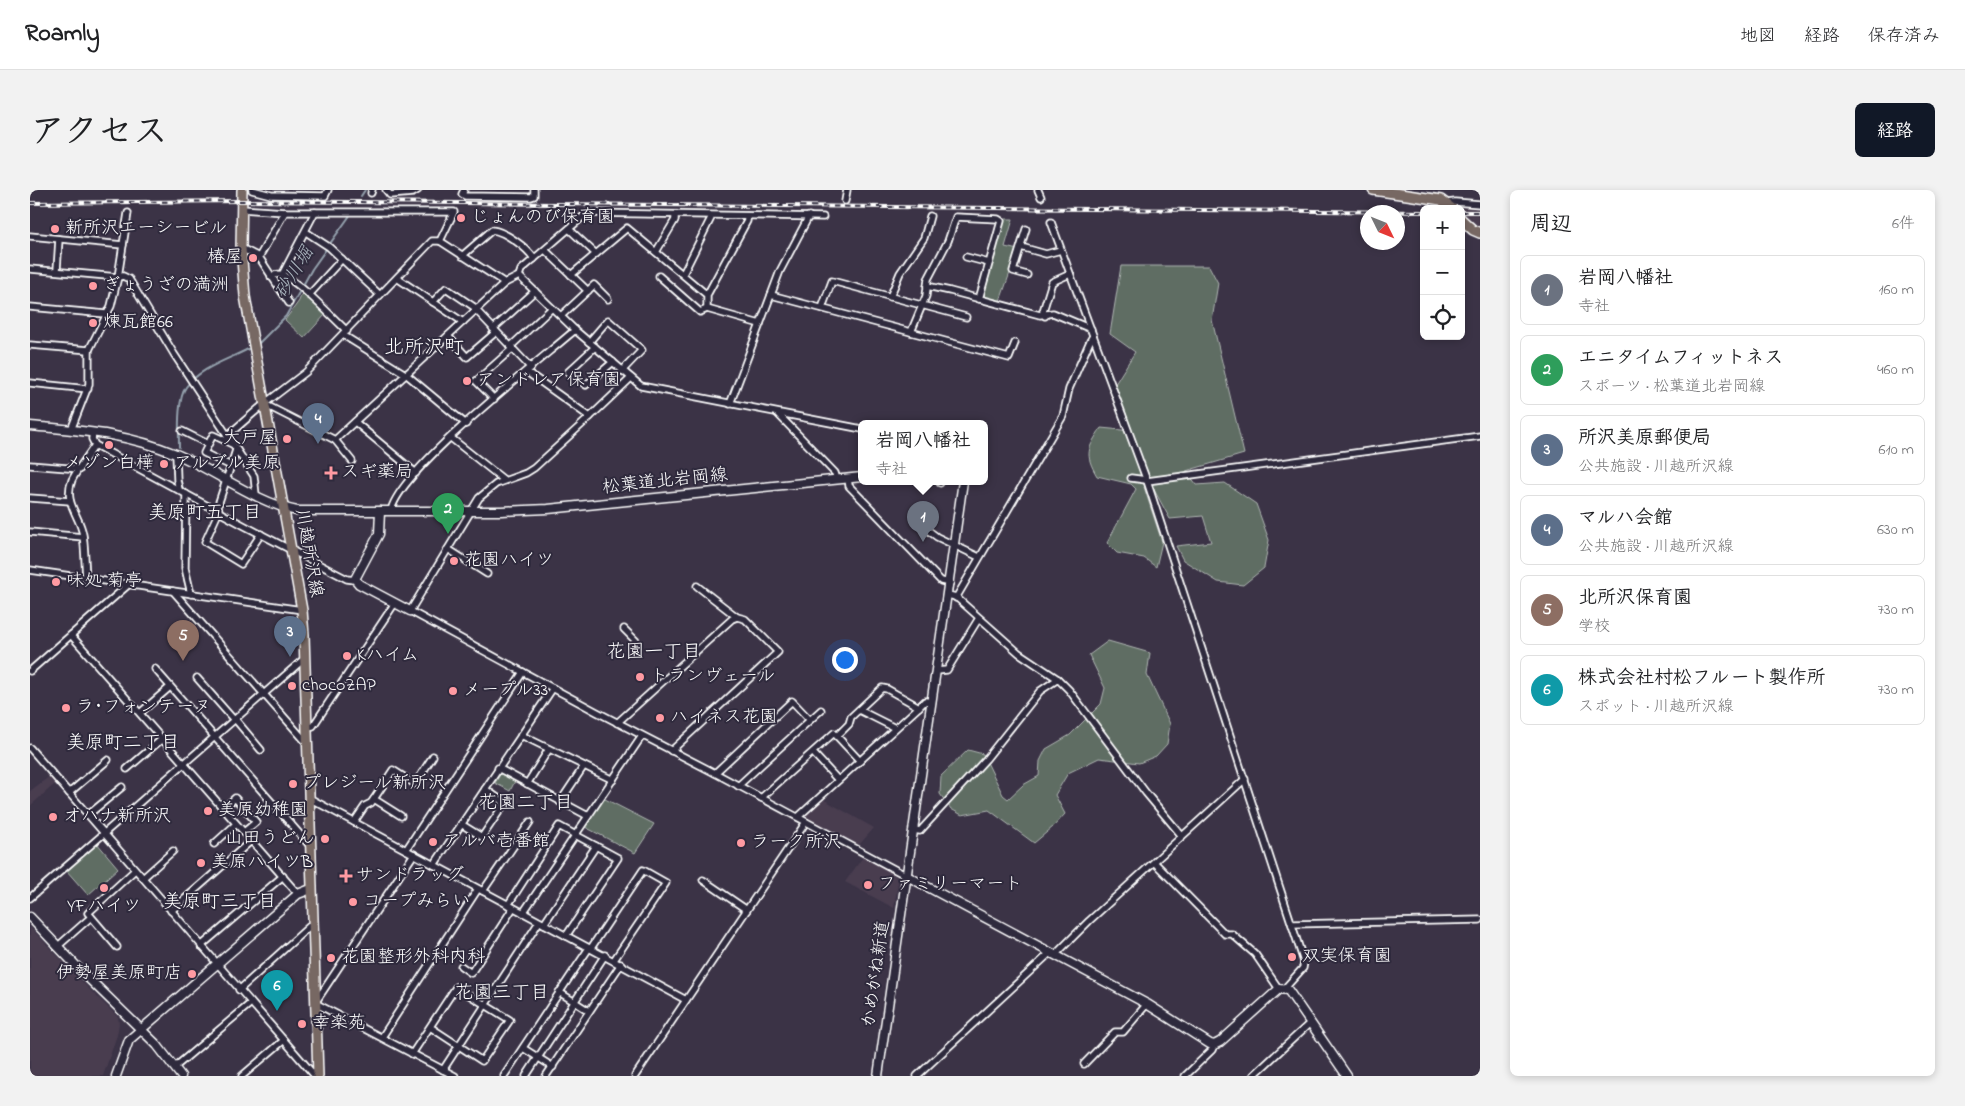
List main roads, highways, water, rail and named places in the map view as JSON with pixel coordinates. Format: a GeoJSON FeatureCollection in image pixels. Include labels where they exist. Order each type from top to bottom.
{"type":"FeatureCollection","features":[{"type":"Feature","properties":{"kind":"main road","name":"川越所沢線"},"geometry":{"type":"LineString","coordinates":[[242,190],[241,248],[245,296],[302,610],[316,1003],[315,1074]]}},
{"type":"Feature","properties":{"kind":"main road"},"geometry":{"type":"LineString","coordinates":[[1373,190],[1436,198],[1448,205]]}},
{"type":"Feature","properties":{"kind":"main road"},"geometry":{"type":"LineString","coordinates":[[1465,223],[1473,230],[1480,233]]}},
{"type":"Feature","properties":{"kind":"waterway","name":"砂川堀"},"geometry":{"type":"LineString","coordinates":[[361,196],[365,190]]}},
{"type":"Feature","properties":{"kind":"waterway","name":"砂川堀"},"geometry":{"type":"LineString","coordinates":[[259,343],[286,316],[312,269],[351,214]]}},
{"type":"Feature","properties":{"kind":"waterway","name":"砂川堀"},"geometry":{"type":"LineString","coordinates":[[179,447],[180,407],[186,387],[207,369],[248,349]]}},
{"type":"Feature","properties":{"kind":"waterway","name":"砂川堀"},"geometry":{"type":"LineString","coordinates":[[180,479],[184,491]]}},
{"type":"Feature","properties":{"kind":"waterway","name":"砂川堀"},"geometry":{"type":"LineString","coordinates":[[183,531],[182,569],[185,583]]}},
{"type":"Feature","properties":{"kind":"railway"},"geometry":{"type":"LineString","coordinates":[[30,203],[242,201],[1420,212]]}},
{"type":"Feature","properties":{"kind":"railway"},"geometry":{"type":"LineString","coordinates":[[1465,212],[1480,212]]}},
{"type":"Feature","properties":{"kind":"place","name":"じょんのび保育園"},"geometry":{"type":"Point","coordinates":[461,218]}},
{"type":"Feature","properties":{"kind":"place","name":"新所沢エーシービル"},"geometry":{"type":"Point","coordinates":[55,229]}},
{"type":"Feature","properties":{"kind":"place","name":"椿屋"},"geometry":{"type":"Point","coordinates":[253,258]}},
{"type":"Feature","properties":{"kind":"place","name":"ぎょうざの満洲"},"geometry":{"type":"Point","coordinates":[93,286]}},
{"type":"Feature","properties":{"kind":"place","name":"煉瓦館66"},"geometry":{"type":"Point","coordinates":[93,323]}},
{"type":"Feature","properties":{"kind":"place","name":"アンドレア保育園"},"geometry":{"type":"Point","coordinates":[467,381]}},
{"type":"Feature","properties":{"kind":"place","name":"大戸屋"},"geometry":{"type":"Point","coordinates":[287,439]}},
{"type":"Feature","properties":{"kind":"place","name":"マルハ会館"},"geometry":{"type":"Point","coordinates":[318,444]}},
{"type":"Feature","properties":{"kind":"place","name":"メゾン白樺"},"geometry":{"type":"Point","coordinates":[109,445]}},
{"type":"Feature","properties":{"kind":"place","name":"アルブル美原"},"geometry":{"type":"Point","coordinates":[164,464]}},
{"type":"Feature","properties":{"kind":"place","name":"スギ薬局"},"geometry":{"type":"Point","coordinates":[331,473]}},
{"type":"Feature","properties":{"kind":"place","name":"エニタイムフィットネス"},"geometry":{"type":"Point","coordinates":[448,534]}},
{"type":"Feature","properties":{"kind":"place","name":"岩岡八幡社"},"geometry":{"type":"Point","coordinates":[923,542]}},
{"type":"Feature","properties":{"kind":"place","name":"花園ハイツ"},"geometry":{"type":"Point","coordinates":[454,561]}},
{"type":"Feature","properties":{"kind":"place","name":"味処 菊亭"},"geometry":{"type":"Point","coordinates":[56,582]}},
{"type":"Feature","properties":{"kind":"place","name":"Kハイム"},"geometry":{"type":"Point","coordinates":[347,656]}},
{"type":"Feature","properties":{"kind":"place","name":"所沢美原郵便局"},"geometry":{"type":"Point","coordinates":[290,657]}},
{"type":"Feature","properties":{"kind":"place","name":"北所沢保育園"},"geometry":{"type":"Point","coordinates":[183,661]}},
{"type":"Feature","properties":{"kind":"place","name":"トランヴェール"},"geometry":{"type":"Point","coordinates":[640,677]}},
{"type":"Feature","properties":{"kind":"place","name":"chocoZAP"},"geometry":{"type":"Point","coordinates":[292,686]}},
{"type":"Feature","properties":{"kind":"place","name":"メープル33"},"geometry":{"type":"Point","coordinates":[453,691]}},
{"type":"Feature","properties":{"kind":"place","name":"ラ･フォンテーヌ"},"geometry":{"type":"Point","coordinates":[66,708]}},
{"type":"Feature","properties":{"kind":"place","name":"ハイネス花園"},"geometry":{"type":"Point","coordinates":[660,718]}},
{"type":"Feature","properties":{"kind":"place","name":"プレジール新所沢"},"geometry":{"type":"Point","coordinates":[293,784]}},
{"type":"Feature","properties":{"kind":"place","name":"美原幼稚園"},"geometry":{"type":"Point","coordinates":[208,811]}},
{"type":"Feature","properties":{"kind":"place","name":"オハナ新所沢"},"geometry":{"type":"Point","coordinates":[53,817]}},
{"type":"Feature","properties":{"kind":"place","name":"山田うどん"},"geometry":{"type":"Point","coordinates":[325,839]}},
{"type":"Feature","properties":{"kind":"place","name":"アルバ壱番館"},"geometry":{"type":"Point","coordinates":[433,842]}},
{"type":"Feature","properties":{"kind":"place","name":"ラーク所沢"},"geometry":{"type":"Point","coordinates":[741,843]}},
{"type":"Feature","properties":{"kind":"place","name":"美原ハイツB"},"geometry":{"type":"Point","coordinates":[201,863]}},
{"type":"Feature","properties":{"kind":"place","name":"サンドラッグ"},"geometry":{"type":"Point","coordinates":[346,876]}},
{"type":"Feature","properties":{"kind":"place","name":"ファミリーマート"},"geometry":{"type":"Point","coordinates":[868,885]}},
{"type":"Feature","properties":{"kind":"place","name":"YFハイツ"},"geometry":{"type":"Point","coordinates":[104,888]}},
{"type":"Feature","properties":{"kind":"place","name":"コープみらい"},"geometry":{"type":"Point","coordinates":[353,902]}},
{"type":"Feature","properties":{"kind":"place","name":"双実保育園"},"geometry":{"type":"Point","coordinates":[1292,957]}},
{"type":"Feature","properties":{"kind":"place","name":"花園整形外科内科"},"geometry":{"type":"Point","coordinates":[331,958]}},
{"type":"Feature","properties":{"kind":"place","name":"伊勢屋美原町店"},"geometry":{"type":"Point","coordinates":[192,974]}},
{"type":"Feature","properties":{"kind":"place","name":"株式会社村松フルート製作所"},"geometry":{"type":"Point","coordinates":[277,1011]}},
{"type":"Feature","properties":{"kind":"place","name":"幸楽苑"},"geometry":{"type":"Point","coordinates":[302,1024]}},
{"type":"Feature","properties":{"kind":"district","name":"北所沢町"},"geometry":{"type":"Point","coordinates":[424,348]}},
{"type":"Feature","properties":{"kind":"district","name":"美原町五丁目"},"geometry":{"type":"Point","coordinates":[205,513]}},
{"type":"Feature","properties":{"kind":"district","name":"花園一丁目"},"geometry":{"type":"Point","coordinates":[654,652]}},
{"type":"Feature","properties":{"kind":"district","name":"美原町二丁目"},"geometry":{"type":"Point","coordinates":[123,743]}},
{"type":"Feature","properties":{"kind":"district","name":"花園二丁目"},"geometry":{"type":"Point","coordinates":[526,803]}},
{"type":"Feature","properties":{"kind":"district","name":"美原町三丁目"},"geometry":{"type":"Point","coordinates":[220,902]}},
{"type":"Feature","properties":{"kind":"district","name":"花園三丁目"},"geometry":{"type":"Point","coordinates":[502,993]}}]}
